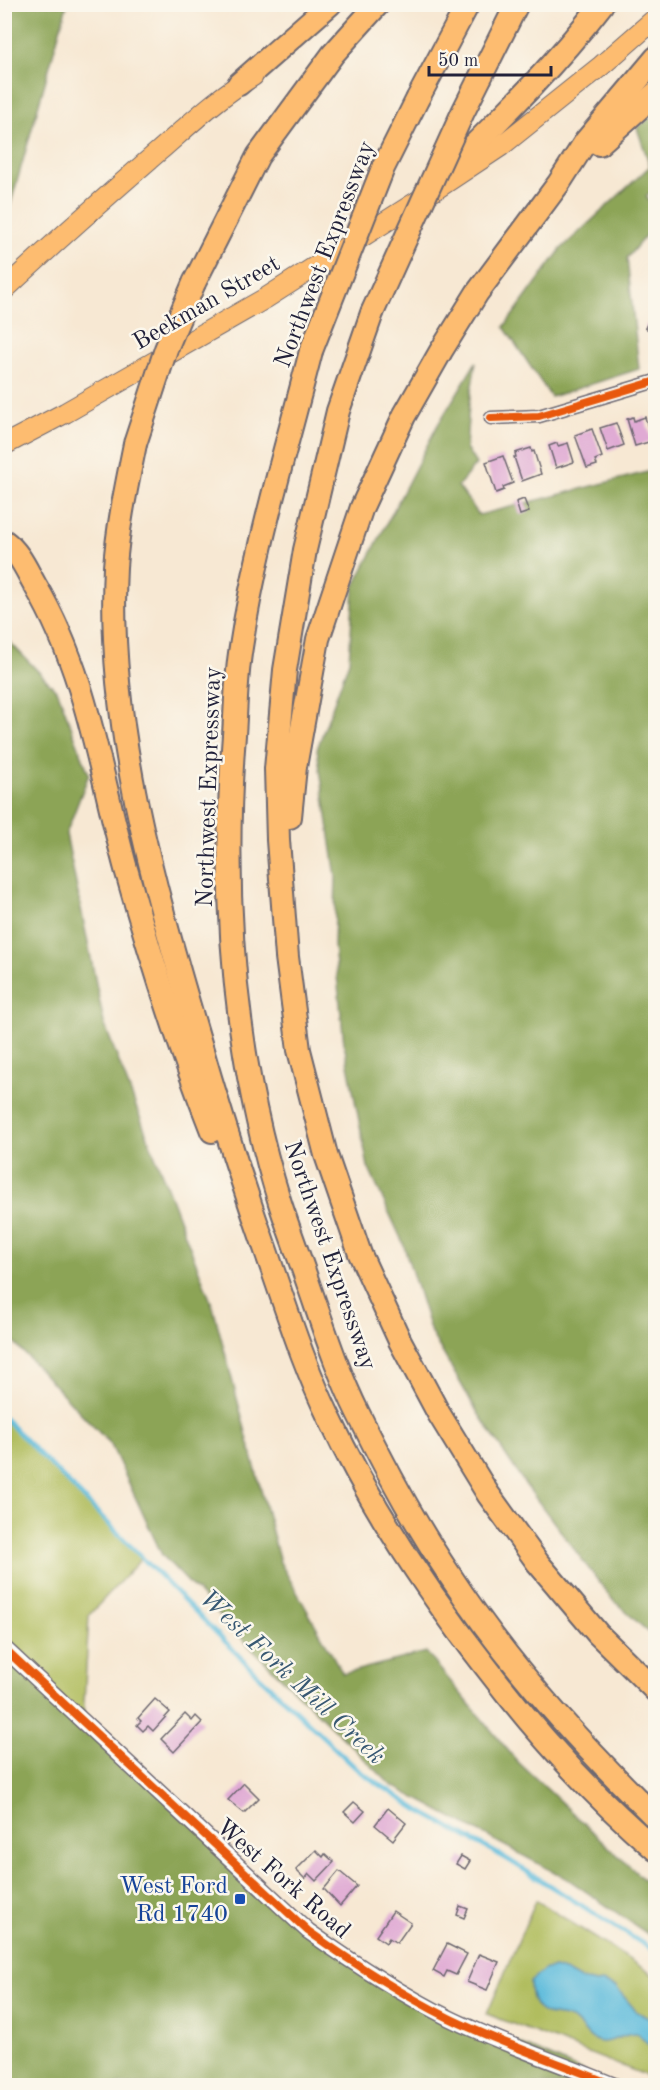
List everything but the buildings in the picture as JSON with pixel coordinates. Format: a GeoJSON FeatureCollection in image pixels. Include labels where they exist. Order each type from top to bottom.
{"type":"FeatureCollection","features":[{"type":"Feature","properties":{"kind":"highway"},"geometry":{"type":"LineString","coordinates":[[239,84],[330,4]]}},
{"type":"Feature","properties":{"kind":"highway"},"geometry":{"type":"LineString","coordinates":[[378,4],[333,54],[258,156],[194,283],[166,349],[135,444],[123,505],[116,564],[114,632],[119,706],[131,775],[185,994],[228,1140],[303,1358],[330,1419],[388,1527],[450,1622],[542,1738],[624,1822],[656,1850]]}},
{"type":"Feature","properties":{"kind":"highway","name":"Northwest Expressway"},"geometry":{"type":"LineString","coordinates":[[468,4],[383,168],[311,351],[263,537],[240,649],[231,770],[229,849],[231,925],[241,1017],[262,1138],[280,1203],[329,1343],[357,1412],[447,1572],[479,1618],[520,1671],[612,1775],[656,1818]]}},
{"type":"Feature","properties":{"kind":"highway","name":"Northwest Expressway"},"geometry":{"type":"LineString","coordinates":[[517,4],[463,112],[372,314],[338,411],[305,550],[285,670],[276,769],[278,840],[287,957],[299,1050],[326,1155],[360,1254],[400,1341],[439,1414],[488,1494],[538,1563],[598,1634],[656,1691]]}},
{"type":"Feature","properties":{"kind":"highway"},"geometry":{"type":"LineString","coordinates":[[415,203],[528,93],[602,4]]}},
{"type":"Feature","properties":{"kind":"highway"},"geometry":{"type":"LineString","coordinates":[[287,957],[291,865],[290,814],[295,767],[318,639],[362,507],[404,416],[477,293],[559,183],[586,141],[656,58]]}},
{"type":"Feature","properties":{"kind":"highway"},"geometry":{"type":"LineString","coordinates":[[559,183],[635,109],[656,93]]}},
{"type":"Feature","properties":{"kind":"highway"},"geometry":{"type":"LineString","coordinates":[[4,541],[15,549],[50,610],[70,657],[90,717],[125,866],[177,1039],[229,1174],[253,1213]]}},
{"type":"Feature","properties":{"kind":"main road"},"geometry":{"type":"LineString","coordinates":[[4,290],[129,177],[239,84],[277,62],[344,4]]}},
{"type":"Feature","properties":{"kind":"main road","name":"Beekman Street"},"geometry":{"type":"LineString","coordinates":[[4,445],[65,413],[266,298],[415,203],[501,146],[601,66],[656,18]]}},
{"type":"Feature","properties":{"kind":"street"},"geometry":{"type":"LineString","coordinates":[[491,418],[539,416],[656,381]]}},
{"type":"Feature","properties":{"kind":"street","name":"West Fork Road"},"geometry":{"type":"LineString","coordinates":[[4,1648],[308,1931],[351,1962],[396,1990],[449,2018],[615,2085]]}},
{"type":"Feature","properties":{"kind":"green space"},"geometry":{"type":"Polygon","coordinates":[[[5,4],[70,5],[67,5],[5,224],[5,4]]]}},
{"type":"Feature","properties":{"kind":"green space"},"geometry":{"type":"Polygon","coordinates":[[[655,114],[655,190],[646,196],[655,209],[655,224],[627,258],[639,369],[551,397],[504,327],[561,249],[650,166],[637,128],[655,114]]]}},
{"type":"Feature","properties":{"kind":"green space"},"geometry":{"type":"Polygon","coordinates":[[[476,362],[469,404],[466,448],[476,464],[458,486],[479,515],[655,470],[655,1638],[611,1598],[525,1484],[478,1413],[431,1333],[403,1243],[368,1167],[344,1044],[334,946],[336,877],[317,749],[349,661],[354,587],[437,426],[476,362]]]}},
{"type":"Feature","properties":{"kind":"green space"},"geometry":{"type":"Polygon","coordinates":[[[5,637],[58,692],[89,774],[66,834],[104,1023],[213,1307],[280,1562],[343,1674],[426,1652],[517,1761],[655,1890],[655,1939],[569,1880],[391,1785],[256,1653],[162,1555],[111,1445],[5,1333],[5,637]]]}},
{"type":"Feature","properties":{"kind":"green space"},"geometry":{"type":"Polygon","coordinates":[[[5,1418],[142,1558],[89,1615],[83,1721],[5,1648],[5,1418]]]}},
{"type":"Feature","properties":{"kind":"green space"},"geometry":{"type":"Polygon","coordinates":[[[4,1648],[308,1931],[396,1990],[615,2085],[5,2085],[4,1648]]]}},
{"type":"Feature","properties":{"kind":"green space"},"geometry":{"type":"Polygon","coordinates":[[[536,1900],[655,1976],[655,2079],[487,2014],[536,1900]]]}},
{"type":"Feature","properties":{"kind":"water"},"geometry":{"type":"Polygon","coordinates":[[[554,1968],[579,1979],[595,1983],[602,1982],[616,1987],[636,2011],[655,2022],[655,2052],[638,2034],[606,2042],[597,2041],[573,2020],[546,2014],[538,2009],[532,2000],[530,1982],[545,1969],[554,1968]]]}},
{"type":"Feature","properties":{"kind":"waterway","name":"West Fork Mill Creek"},"geometry":{"type":"LineString","coordinates":[[4,1418],[259,1676],[359,1771],[420,1811],[507,1859],[656,1952]]}},
{"type":"Feature","properties":{"kind":"cycle path"},"geometry":{"type":"LineString","coordinates":[[491,418],[539,416],[656,381]]}},
{"type":"Feature","properties":{"kind":"cycle path"},"geometry":{"type":"LineString","coordinates":[[4,1648],[308,1931],[377,1977],[449,2018],[510,2045],[615,2086]]}},
{"type":"Feature","properties":{"kind":"place","name":"West Ford Rd 1740"},"geometry":{"type":"Point","coordinates":[240,1899]}}]}
